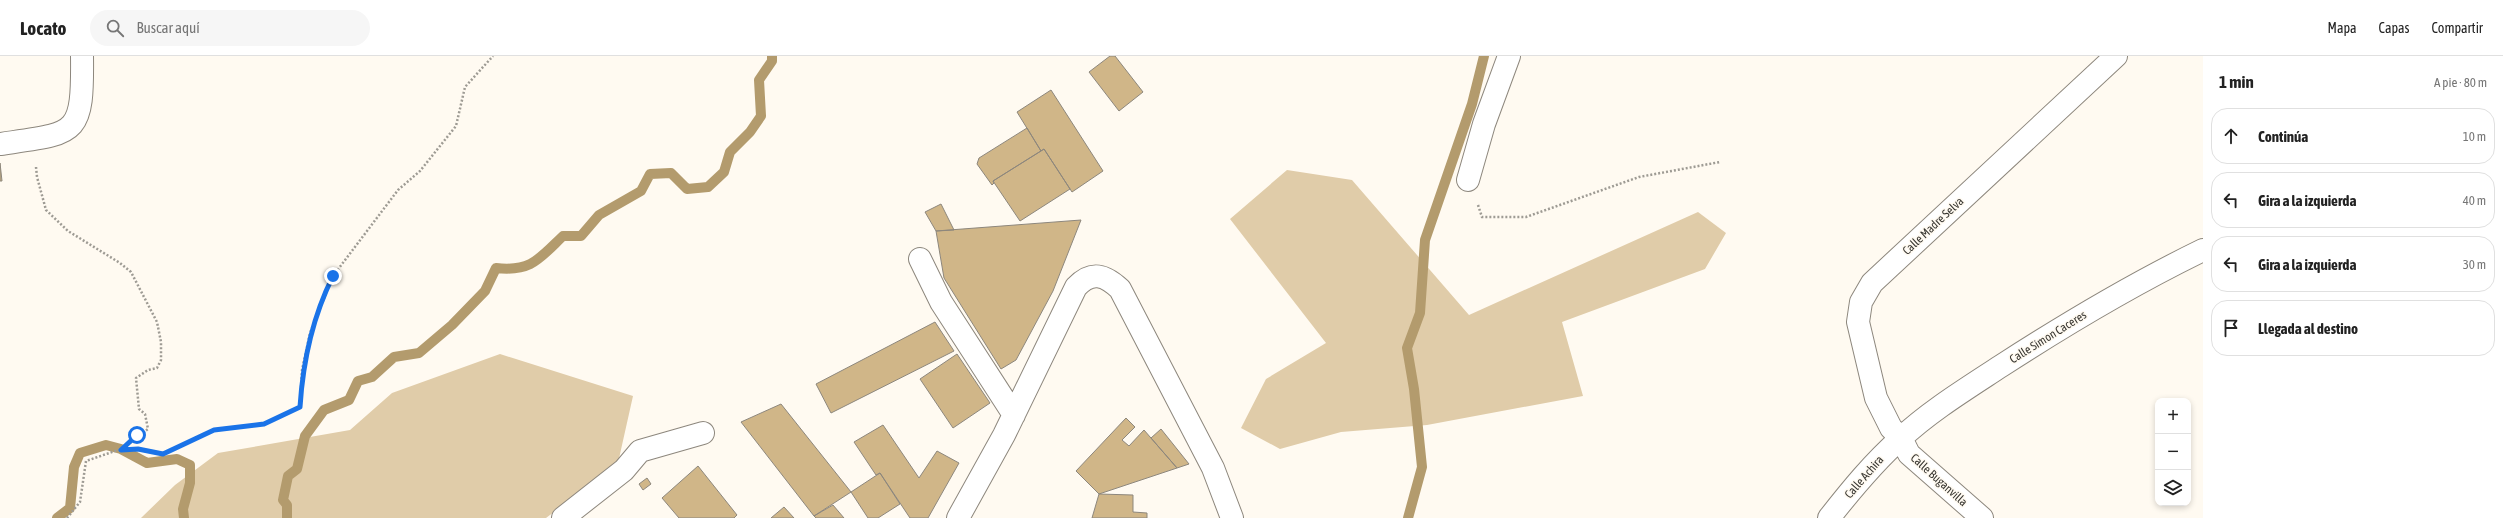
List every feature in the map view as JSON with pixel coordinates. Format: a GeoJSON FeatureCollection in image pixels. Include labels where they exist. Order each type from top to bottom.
{"type":"FeatureCollection","features":[{"type":"Feature","properties":{"kind":"street"},"geometry":{"type":"LineString","coordinates":[[0,144],[48,137],[70,129],[80,114],[82,56]]}},
{"type":"Feature","properties":{"kind":"street"},"geometry":{"type":"LineString","coordinates":[[1468,180],[1484,124],[1508,56]]}},
{"type":"Feature","properties":{"kind":"street","name":"Calle Madre Selva"},"geometry":{"type":"LineString","coordinates":[[1901,438],[1891,428],[1876,398],[1858,322],[1861,302],[1872,283],[2116,56]]}},
{"type":"Feature","properties":{"kind":"street","name":"Calle Simon Caceres"},"geometry":{"type":"LineString","coordinates":[[1901,438],[1953,397],[2041,340],[2151,276],[2203,250]]}},
{"type":"Feature","properties":{"kind":"street"},"geometry":{"type":"LineString","coordinates":[[920,259],[941,302],[1014,415]]}},
{"type":"Feature","properties":{"kind":"street"},"geometry":{"type":"LineString","coordinates":[[958,518],[1014,415],[1076,287],[1083,279],[1093,276],[1108,278],[1120,289],[1213,468],[1232,518]]}},
{"type":"Feature","properties":{"kind":"street"},"geometry":{"type":"LineString","coordinates":[[563,518],[624,470],[640,451],[703,433]]}},
{"type":"Feature","properties":{"kind":"street","name":"Calle Achira"},"geometry":{"type":"LineString","coordinates":[[1829,518],[1868,470],[1901,438]]}},
{"type":"Feature","properties":{"kind":"street","name":"Calle Buganvilla"},"geometry":{"type":"LineString","coordinates":[[1901,438],[1909,454],[1982,518]]}},
{"type":"Feature","properties":{"kind":"path"},"geometry":{"type":"LineString","coordinates":[[67,518],[80,502],[86,461],[121,450],[138,449],[163,454],[214,430],[264,424],[300,407],[302,370],[310,333],[333,276],[398,190],[420,171],[456,126],[465,87],[493,56]]}},
{"type":"Feature","properties":{"kind":"path"},"geometry":{"type":"LineString","coordinates":[[35,139],[36,178],[46,210],[68,231],[120,263],[131,272],[157,322],[161,342],[161,360],[156,368],[148,370],[136,378],[139,409],[145,414],[148,429],[121,450]]}},
{"type":"Feature","properties":{"kind":"path"},"geometry":{"type":"LineString","coordinates":[[1468,180],[1482,217],[1526,217],[1639,177],[1720,162]]}},
{"type":"Feature","properties":{"kind":"shaded area"},"geometry":{"type":"Polygon","coordinates":[[[1287,170],[1352,180],[1469,315],[1698,212],[1726,233],[1705,269],[1562,322],[1583,396],[1427,425],[1341,432],[1280,449],[1241,428],[1266,379],[1326,343],[1230,219],[1287,170]]]}},
{"type":"Feature","properties":{"kind":"shaded area"},"geometry":{"type":"Polygon","coordinates":[[[500,354],[633,396],[618,463],[546,518],[141,518],[175,485],[218,453],[350,430],[392,393],[500,354]]]}},
{"type":"Feature","properties":{"kind":"building"},"geometry":{"type":"Polygon","coordinates":[[[1110,56],[1115,56],[1143,92],[1119,111],[1089,72],[1110,56]]]}},
{"type":"Feature","properties":{"kind":"building"},"geometry":{"type":"Polygon","coordinates":[[[1051,90],[1103,171],[1072,192],[1044,149],[1041,151],[1017,112],[1051,90]]]}},
{"type":"Feature","properties":{"kind":"building"},"geometry":{"type":"Polygon","coordinates":[[[1027,128],[1041,151],[993,181],[994,183],[992,185],[977,164],[979,158],[1027,128]]]}},
{"type":"Feature","properties":{"kind":"building"},"geometry":{"type":"Polygon","coordinates":[[[1044,149],[1070,189],[1020,221],[993,181],[1044,149]]]}},
{"type":"Feature","properties":{"kind":"building"},"geometry":{"type":"Polygon","coordinates":[[[0,163],[2,181],[0,181],[0,163]]]}},
{"type":"Feature","properties":{"kind":"building"},"geometry":{"type":"Polygon","coordinates":[[[941,204],[954,230],[936,231],[925,212],[941,204]]]}},
{"type":"Feature","properties":{"kind":"building"},"geometry":{"type":"Polygon","coordinates":[[[1081,220],[1053,291],[1016,360],[1001,369],[944,278],[936,231],[1081,220]]]}},
{"type":"Feature","properties":{"kind":"building"},"geometry":{"type":"Polygon","coordinates":[[[935,322],[954,351],[831,413],[816,384],[935,322]]]}},
{"type":"Feature","properties":{"kind":"building"},"geometry":{"type":"Polygon","coordinates":[[[957,354],[990,403],[953,428],[920,379],[957,354]]]}},
{"type":"Feature","properties":{"kind":"building"},"geometry":{"type":"Polygon","coordinates":[[[781,404],[851,492],[814,516],[741,422],[781,404]]]}},
{"type":"Feature","properties":{"kind":"building"},"geometry":{"type":"Polygon","coordinates":[[[1126,418],[1135,427],[1122,440],[1129,446],[1144,430],[1177,468],[1099,494],[1076,471],[1126,418]]]}},
{"type":"Feature","properties":{"kind":"building"},"geometry":{"type":"Polygon","coordinates":[[[883,425],[919,478],[937,451],[959,463],[928,518],[910,518],[880,473],[876,475],[854,442],[883,425]]]}},
{"type":"Feature","properties":{"kind":"building"},"geometry":{"type":"Polygon","coordinates":[[[1161,429],[1189,464],[1177,468],[1151,438],[1161,429]]]}},
{"type":"Feature","properties":{"kind":"building"},"geometry":{"type":"Polygon","coordinates":[[[698,466],[737,515],[734,518],[679,518],[662,498],[698,466]]]}},
{"type":"Feature","properties":{"kind":"building"},"geometry":{"type":"Polygon","coordinates":[[[880,473],[900,504],[878,518],[868,518],[851,492],[880,473]]]}},
{"type":"Feature","properties":{"kind":"building"},"geometry":{"type":"Polygon","coordinates":[[[647,478],[651,484],[643,490],[639,484],[647,478]]]}},
{"type":"Feature","properties":{"kind":"building"},"geometry":{"type":"Polygon","coordinates":[[[1099,494],[1133,495],[1133,512],[1147,513],[1147,518],[1092,518],[1099,494]]]}},
{"type":"Feature","properties":{"kind":"building"},"geometry":{"type":"Polygon","coordinates":[[[833,505],[844,518],[816,518],[814,516],[833,505]]]}},
{"type":"Feature","properties":{"kind":"building"},"geometry":{"type":"Polygon","coordinates":[[[784,507],[794,518],[771,518],[784,507]]]}},
{"type":"Feature","properties":{"kind":"waterway"},"geometry":{"type":"LineString","coordinates":[[287,518],[287,505],[283,500],[288,476],[297,469],[305,436],[324,410],[349,400],[358,381],[372,377],[394,357],[419,353],[452,325],[485,291],[496,268],[508,269],[526,266],[534,262],[563,236],[581,236],[599,215],[641,191],[650,174],[671,173],[687,189],[708,187],[724,172],[730,152],[750,132],[761,116],[759,80],[772,61],[772,56]]}},
{"type":"Feature","properties":{"kind":"waterway"},"geometry":{"type":"LineString","coordinates":[[1408,518],[1422,467],[1414,389],[1407,348],[1420,313],[1425,240],[1472,104],[1484,56]]}},
{"type":"Feature","properties":{"kind":"waterway"},"geometry":{"type":"LineString","coordinates":[[57,518],[70,508],[74,467],[80,453],[106,445],[121,449],[147,463],[177,459],[190,465],[190,483],[183,509],[184,518]]}},
{"type":"Feature","properties":{"kind":"route"},"geometry":{"type":"LineString","coordinates":[[137,435],[121,450],[138,449],[163,454],[214,430],[264,424],[300,407],[302,370],[310,333],[324,294],[333,276]]}}]}
